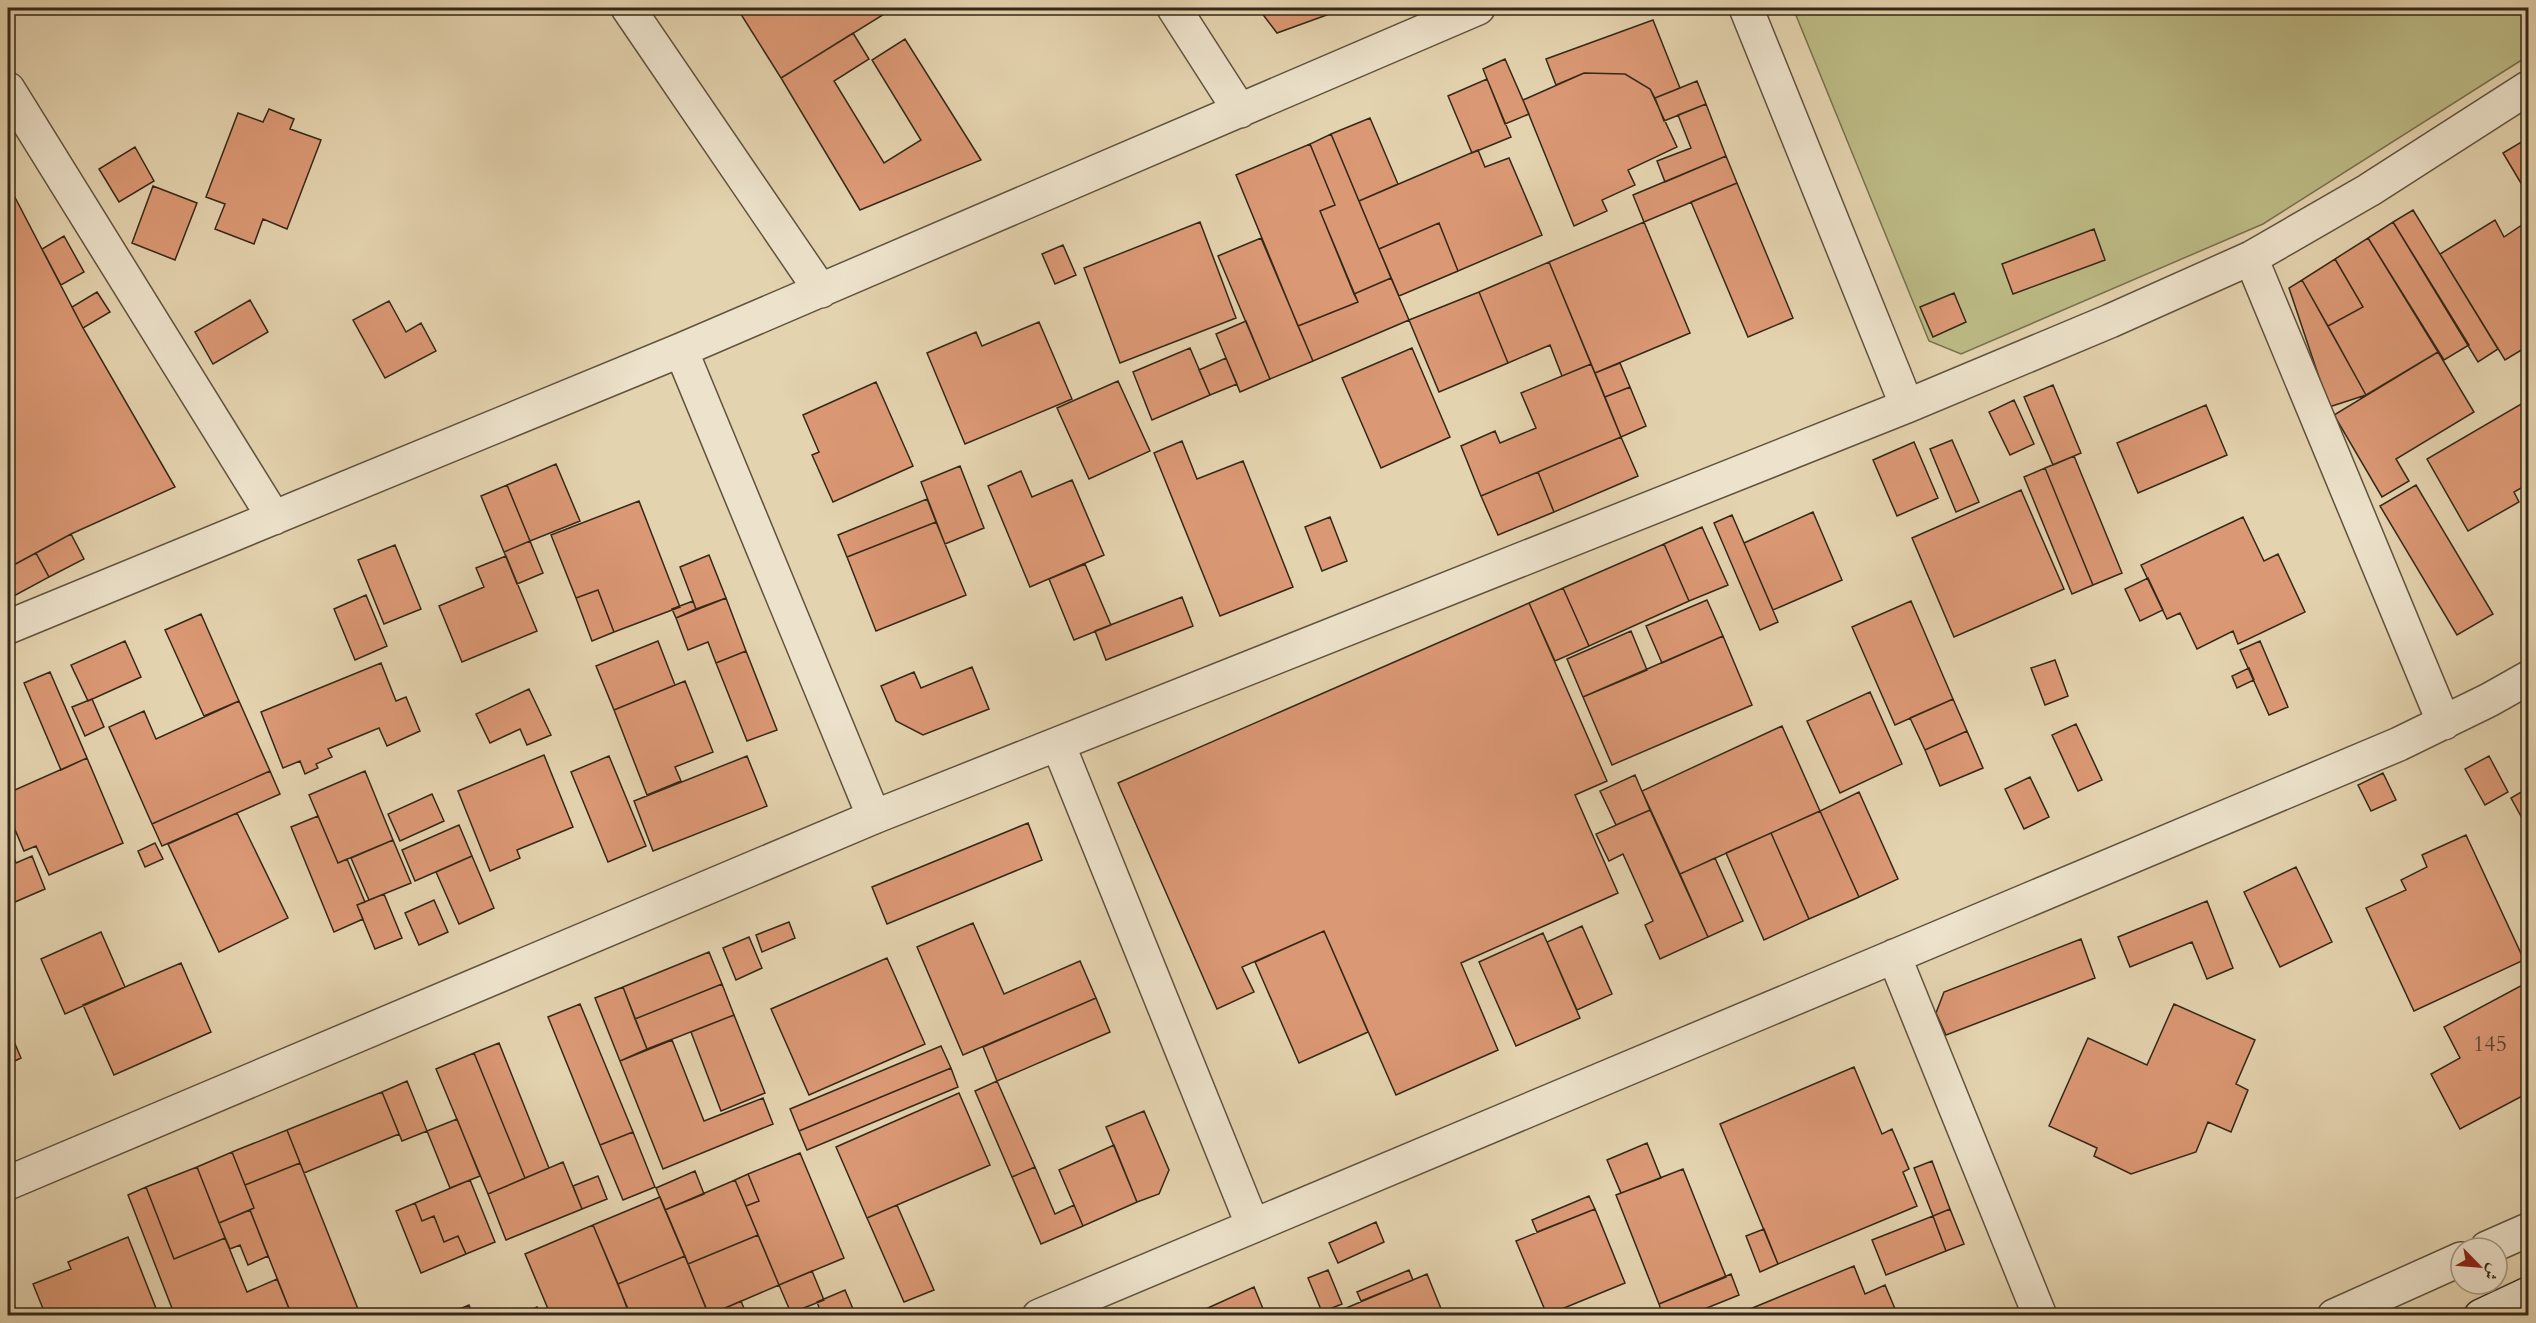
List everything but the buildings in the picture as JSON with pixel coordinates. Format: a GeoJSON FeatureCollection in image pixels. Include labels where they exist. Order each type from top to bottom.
{"type":"FeatureCollection","features":[{"type":"Feature","properties":{"kind":"street"},"geometry":{"type":"LineString","coordinates":[[628,8],[821,291]]}},
{"type":"Feature","properties":{"kind":"street"},"geometry":{"type":"LineString","coordinates":[[1174,8],[1240,111]]}},
{"type":"Feature","properties":{"kind":"street"},"geometry":{"type":"LineString","coordinates":[[8,627],[681,350],[1478,8]]}},
{"type":"Feature","properties":{"kind":"street"},"geometry":{"type":"LineString","coordinates":[[1746,8],[1907,406]]}},
{"type":"Feature","properties":{"kind":"street"},"geometry":{"type":"LineString","coordinates":[[8,1183],[874,817],[1907,406],[2110,321],[2251,258],[2369,190],[2529,88]]}},
{"type":"Feature","properties":{"kind":"street"},"geometry":{"type":"LineString","coordinates":[[8,89],[274,518]]}},
{"type":"Feature","properties":{"kind":"street"},"geometry":{"type":"LineString","coordinates":[[2251,258],[2444,723]]}},
{"type":"Feature","properties":{"kind":"street"},"geometry":{"type":"LineString","coordinates":[[681,350],[874,817]]}},
{"type":"Feature","properties":{"kind":"street"},"geometry":{"type":"LineString","coordinates":[[1039,1316],[2444,723],[2529,678]]}},
{"type":"Feature","properties":{"kind":"street"},"geometry":{"type":"LineString","coordinates":[[1058,744],[1253,1226]]}},
{"type":"Feature","properties":{"kind":"street"},"geometry":{"type":"LineString","coordinates":[[1894,956],[2040,1316]]}},
{"type":"Feature","properties":{"kind":"street"},"geometry":{"type":"LineString","coordinates":[[2509,1239],[2529,1230]]}},
{"type":"Feature","properties":{"kind":"street"},"geometry":{"type":"LineString","coordinates":[[2334,1316],[2449,1264]]}},
{"type":"Feature","properties":{"kind":"street"},"geometry":{"type":"LineString","coordinates":[[2481,1316],[2529,1294]]}},
{"type":"Feature","properties":{"kind":"shaded area"},"geometry":{"type":"Polygon","coordinates":[[[1793,8],[2528,8],[2528,56],[2263,224],[1961,354],[1929,341],[1793,8]]]}}]}
